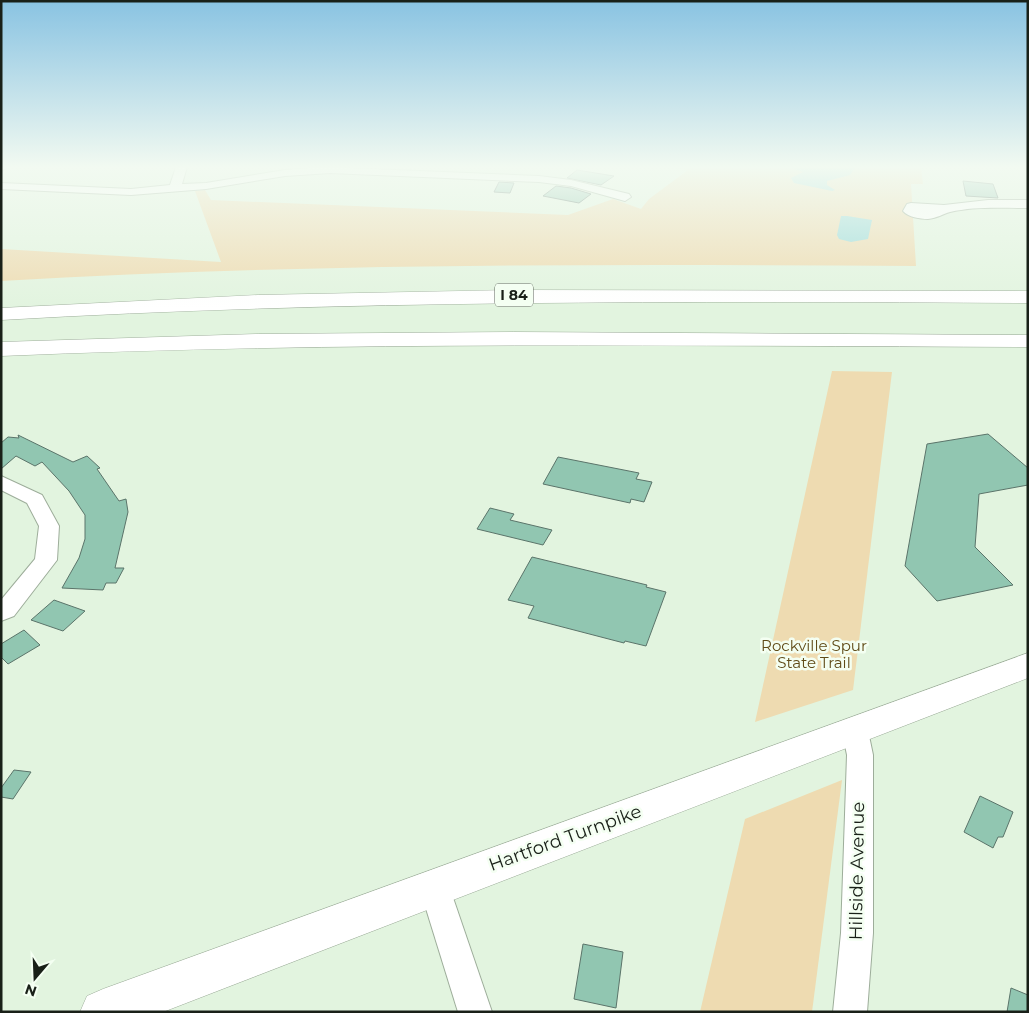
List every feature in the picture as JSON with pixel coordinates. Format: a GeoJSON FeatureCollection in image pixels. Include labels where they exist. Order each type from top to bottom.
{"type":"FeatureCollection","features":[{"type":"Feature","properties":{"kind":"main road","name":"I 84"},"geometry":{"type":"LineString","coordinates":[[1,314],[231,301],[410,296],[1028,297]]}},
{"type":"Feature","properties":{"kind":"main road"},"geometry":{"type":"LineString","coordinates":[[1,349],[230,341],[415,339],[1028,341]]}},
{"type":"Feature","properties":{"kind":"main road","name":"Hartford Turnpike"},"geometry":{"type":"LineString","coordinates":[[103,1012],[434,886],[1028,665]]}},
{"type":"Feature","properties":{"kind":"street"},"geometry":{"type":"LineString","coordinates":[[1,482],[35,500],[49,526],[46,560],[6,610],[1,613]]}},
{"type":"Feature","properties":{"kind":"street","name":"Hillside Avenue"},"geometry":{"type":"LineString","coordinates":[[850,1012],[857,933],[860,777],[860,755],[855,730]]}},
{"type":"Feature","properties":{"kind":"street"},"geometry":{"type":"LineString","coordinates":[[434,886],[475,1012]]}},
{"type":"Feature","properties":{"kind":"green space"},"geometry":{"type":"Polygon","coordinates":[[[204,214],[913,214],[916,266],[459,266],[230,271],[1,281],[1,249],[221,262],[204,214]]]}},
{"type":"Feature","properties":{"kind":"green space","name":"Rockville Spur State Trail"},"geometry":{"type":"Polygon","coordinates":[[[832,371],[892,372],[853,690],[755,722],[832,371]]]}},
{"type":"Feature","properties":{"kind":"green space"},"geometry":{"type":"Polygon","coordinates":[[[842,780],[812,1012],[700,1012],[745,819],[842,780]]]}},
{"type":"Feature","properties":{"kind":"water"},"geometry":{"type":"Polygon","coordinates":[[[841,216],[872,220],[868,239],[851,242],[839,239],[837,235],[841,216]]]}},
{"type":"Feature","properties":{"kind":"building"},"geometry":{"type":"Polygon","coordinates":[[[988,434],[1028,468],[1028,485],[979,494],[975,547],[1013,585],[937,601],[905,566],[927,444],[988,434]]]}},
{"type":"Feature","properties":{"kind":"building"},"geometry":{"type":"Polygon","coordinates":[[[18,435],[73,462],[87,456],[100,468],[97,469],[119,501],[126,499],[128,512],[115,568],[124,568],[116,583],[106,583],[103,590],[62,588],[79,558],[85,539],[85,515],[69,491],[42,462],[35,466],[16,456],[1,469],[1,443],[8,437],[19,438],[18,435]]]}},
{"type":"Feature","properties":{"kind":"building"},"geometry":{"type":"Polygon","coordinates":[[[558,457],[639,473],[636,479],[652,482],[644,502],[631,499],[630,503],[543,484],[558,457]]]}},
{"type":"Feature","properties":{"kind":"building"},"geometry":{"type":"Polygon","coordinates":[[[490,508],[514,514],[510,520],[552,530],[543,545],[477,529],[490,508]]]}},
{"type":"Feature","properties":{"kind":"building"},"geometry":{"type":"Polygon","coordinates":[[[532,557],[647,585],[646,587],[666,592],[646,646],[625,641],[624,643],[528,618],[534,606],[508,600],[532,557]]]}},
{"type":"Feature","properties":{"kind":"building"},"geometry":{"type":"Polygon","coordinates":[[[54,600],[85,611],[63,631],[31,620],[54,600]]]}},
{"type":"Feature","properties":{"kind":"building"},"geometry":{"type":"Polygon","coordinates":[[[24,630],[40,645],[8,664],[1,657],[1,644],[24,630]]]}},
{"type":"Feature","properties":{"kind":"building"},"geometry":{"type":"Polygon","coordinates":[[[14,770],[31,772],[13,799],[1,797],[1,788],[14,770]]]}},
{"type":"Feature","properties":{"kind":"building"},"geometry":{"type":"Polygon","coordinates":[[[980,796],[1013,812],[1003,837],[998,837],[993,848],[964,832],[980,796]]]}},
{"type":"Feature","properties":{"kind":"building"},"geometry":{"type":"Polygon","coordinates":[[[583,944],[623,952],[616,1008],[574,999],[583,944]]]}},
{"type":"Feature","properties":{"kind":"building"},"geometry":{"type":"Polygon","coordinates":[[[1011,988],[1028,995],[1028,1012],[1007,1012],[1011,988]]]}}]}
